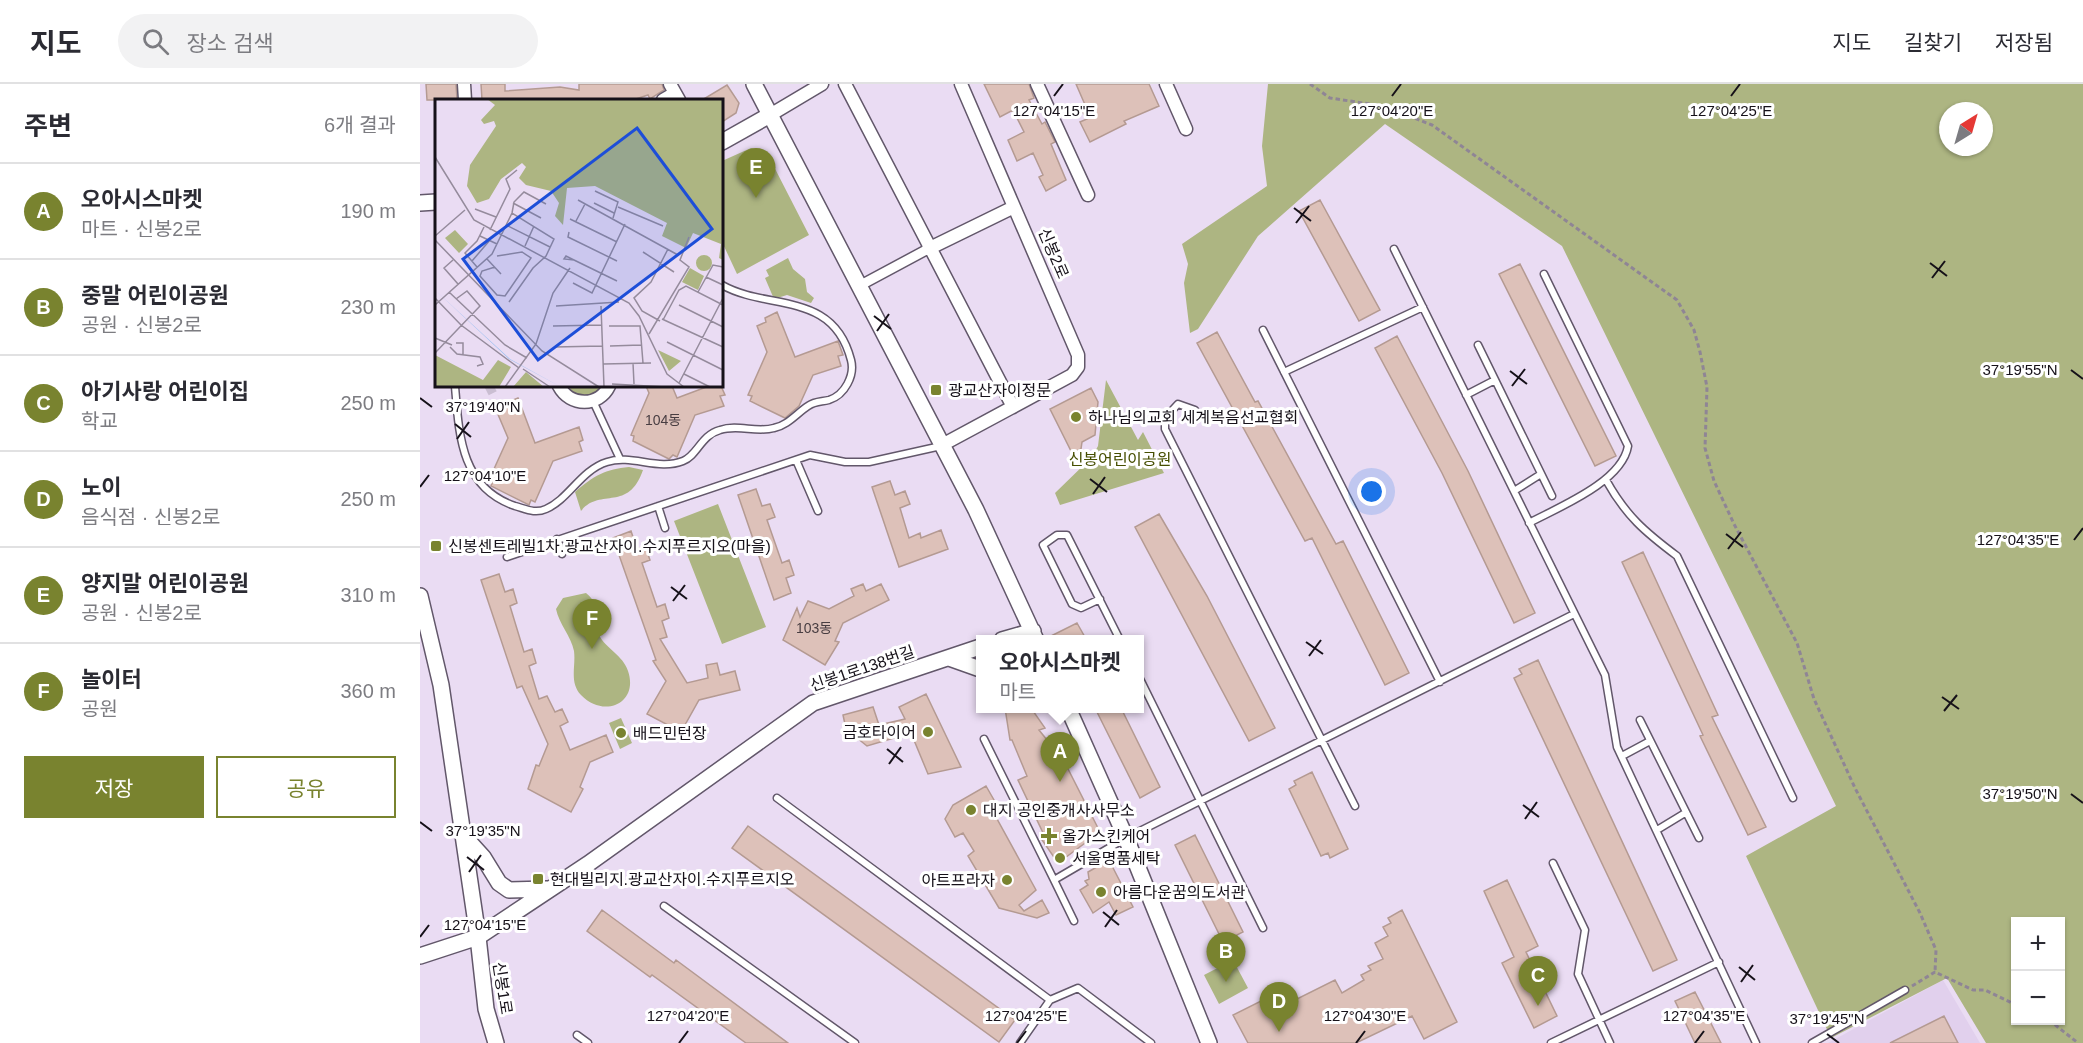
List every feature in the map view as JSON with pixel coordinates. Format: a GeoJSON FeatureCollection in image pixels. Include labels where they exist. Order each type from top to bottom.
{"type":"FeatureCollection","features":[{"type":"Feature","properties":{"kind":"street"},"geometry":{"type":"LineString","coordinates":[[464,84],[465,99]]}},
{"type":"Feature","properties":{"kind":"street"},"geometry":{"type":"LineString","coordinates":[[754,84],[942,445],[1035,635]]}},
{"type":"Feature","properties":{"kind":"street"},"geometry":{"type":"LineString","coordinates":[[723,141],[822,84]]}},
{"type":"Feature","properties":{"kind":"street"},"geometry":{"type":"LineString","coordinates":[[844,84],[928,249],[1013,407]]}},
{"type":"Feature","properties":{"kind":"street","name":"신봉2로"},"geometry":{"type":"LineString","coordinates":[[942,445],[1072,375],[1078,367],[1078,355],[961,84]]}},
{"type":"Feature","properties":{"kind":"street"},"geometry":{"type":"LineString","coordinates":[[1037,84],[1088,195]]}},
{"type":"Feature","properties":{"kind":"street"},"geometry":{"type":"LineString","coordinates":[[1166,84],[1186,129]]}},
{"type":"Feature","properties":{"kind":"street"},"geometry":{"type":"LineString","coordinates":[[420,203],[435,202]]}},
{"type":"Feature","properties":{"kind":"street"},"geometry":{"type":"LineString","coordinates":[[860,286],[928,249],[1014,207]]}},
{"type":"Feature","properties":{"kind":"street"},"geometry":{"type":"LineString","coordinates":[[560,387],[568,397],[576,401],[594,401],[602,396],[608,387]]}},
{"type":"Feature","properties":{"kind":"street","name":"신봉1로"},"geometry":{"type":"LineString","coordinates":[[420,596],[441,685],[478,937],[486,1009],[496,1043]]}},
{"type":"Feature","properties":{"kind":"street","name":"신봉1로138번길"},"geometry":{"type":"LineString","coordinates":[[478,937],[588,864],[813,703],[976,649]]}},
{"type":"Feature","properties":{"kind":"street"},"geometry":{"type":"LineString","coordinates":[[949,658],[976,667]]}},
{"type":"Feature","properties":{"kind":"street"},"geometry":{"type":"LineString","coordinates":[[1070,713],[1126,838],[1209,1043]]}},
{"type":"Feature","properties":{"kind":"street"},"geometry":{"type":"LineString","coordinates":[[463,836],[483,857],[499,883],[509,890],[550,889]]}},
{"type":"Feature","properties":{"kind":"street"},"geometry":{"type":"LineString","coordinates":[[420,956],[478,937]]}},
{"type":"Feature","properties":{"kind":"lane"},"geometry":{"type":"LineString","coordinates":[[1394,249],[1605,675],[1611,723],[1622,756],[1756,1043]]}},
{"type":"Feature","properties":{"kind":"lane"},"geometry":{"type":"LineString","coordinates":[[1529,524],[1606,480],[1626,457],[1628,446],[1544,274]]}},
{"type":"Feature","properties":{"kind":"lane"},"geometry":{"type":"LineString","coordinates":[[455,387],[465,458],[481,488],[511,504],[533,512],[546,509],[584,475],[605,462],[620,459],[667,465],[685,461],[703,438],[718,430],[735,427],[755,430],[776,428],[796,418],[814,402],[831,400],[844,390],[852,373],[850,359],[842,339],[818,314],[781,301],[741,294],[723,285]]}},
{"type":"Feature","properties":{"kind":"lane"},"geometry":{"type":"LineString","coordinates":[[1284,372],[1423,307]]}},
{"type":"Feature","properties":{"kind":"lane"},"geometry":{"type":"LineString","coordinates":[[1263,330],[1440,682]]}},
{"type":"Feature","properties":{"kind":"lane"},"geometry":{"type":"LineString","coordinates":[[1478,345],[1552,496]]}},
{"type":"Feature","properties":{"kind":"lane"},"geometry":{"type":"LineString","coordinates":[[1466,395],[1495,380]]}},
{"type":"Feature","properties":{"kind":"lane"},"geometry":{"type":"LineString","coordinates":[[594,401],[620,459]]}},
{"type":"Feature","properties":{"kind":"lane"},"geometry":{"type":"LineString","coordinates":[[1195,410],[1178,404],[1165,418],[1165,429],[1324,740],[1355,806]]}},
{"type":"Feature","properties":{"kind":"lane"},"geometry":{"type":"LineString","coordinates":[[507,557],[810,455],[845,462],[869,462],[942,445]]}},
{"type":"Feature","properties":{"kind":"lane"},"geometry":{"type":"LineString","coordinates":[[796,460],[818,511]]}},
{"type":"Feature","properties":{"kind":"lane"},"geometry":{"type":"LineString","coordinates":[[1514,491],[1541,474]]}},
{"type":"Feature","properties":{"kind":"lane"},"geometry":{"type":"LineString","coordinates":[[1606,480],[1628,515],[1646,534],[1677,556],[1793,798]]}},
{"type":"Feature","properties":{"kind":"lane"},"geometry":{"type":"LineString","coordinates":[[658,506],[665,528]]}},
{"type":"Feature","properties":{"kind":"lane"},"geometry":{"type":"LineString","coordinates":[[1100,599],[1081,608],[1072,604],[1043,545],[1057,535],[1067,535],[1100,599],[1118,635]]}},
{"type":"Feature","properties":{"kind":"lane"},"geometry":{"type":"LineString","coordinates":[[557,539],[562,554]]}},
{"type":"Feature","properties":{"kind":"lane"},"geometry":{"type":"LineString","coordinates":[[1054,880],[1126,838],[1574,614]]}},
{"type":"Feature","properties":{"kind":"lane"},"geometry":{"type":"LineString","coordinates":[[1144,688],[1263,928]]}},
{"type":"Feature","properties":{"kind":"lane"},"geometry":{"type":"LineString","coordinates":[[1640,720],[1699,838]]}},
{"type":"Feature","properties":{"kind":"lane"},"geometry":{"type":"LineString","coordinates":[[984,739],[1074,921]]}},
{"type":"Feature","properties":{"kind":"lane"},"geometry":{"type":"LineString","coordinates":[[1622,756],[1650,741]]}},
{"type":"Feature","properties":{"kind":"lane"},"geometry":{"type":"LineString","coordinates":[[777,798],[1050,1000]]}},
{"type":"Feature","properties":{"kind":"lane"},"geometry":{"type":"LineString","coordinates":[[1657,830],[1685,813]]}},
{"type":"Feature","properties":{"kind":"lane"},"geometry":{"type":"LineString","coordinates":[[1553,863],[1585,930],[1578,974],[1610,1043]]}},
{"type":"Feature","properties":{"kind":"lane"},"geometry":{"type":"LineString","coordinates":[[664,906],[855,1043]]}},
{"type":"Feature","properties":{"kind":"lane"},"geometry":{"type":"LineString","coordinates":[[1551,1043],[1719,962]]}},
{"type":"Feature","properties":{"kind":"lane"},"geometry":{"type":"LineString","coordinates":[[1020,1043],[1050,1000],[1078,988],[1151,1043]]}},
{"type":"Feature","properties":{"kind":"lane"},"geometry":{"type":"LineString","coordinates":[[1812,1043],[1905,990]]}},
{"type":"Feature","properties":{"kind":"lane"},"geometry":{"type":"LineString","coordinates":[[577,1035],[588,1043]]}},
{"type":"Feature","properties":{"kind":"path"},"geometry":{"type":"LineString","coordinates":[[1310,84],[1330,98],[1383,106],[1432,125],[1677,300],[1694,330],[1700,352],[1707,387],[1704,448],[1714,481],[1734,524],[1797,643],[1814,699],[1855,788],[1920,913],[1936,950],[1935,972]]}},
{"type":"Feature","properties":{"kind":"path"},"geometry":{"type":"LineString","coordinates":[[1905,990],[1935,972]]}},
{"type":"Feature","properties":{"kind":"path"},"geometry":{"type":"LineString","coordinates":[[1935,972],[1973,990],[1985,990],[2011,1003]]}},
{"type":"Feature","properties":{"kind":"path"},"geometry":{"type":"LineString","coordinates":[[2055,1025],[2078,1043]]}},
{"type":"Feature","properties":{"kind":"shaded area"},"geometry":{"type":"Polygon","coordinates":[[[1943,980],[1980,1043],[1828,1043],[1943,980]]]}},
{"type":"Feature","properties":{"kind":"green space"},"geometry":{"type":"Polygon","coordinates":[[[1268,84],[2083,84],[2083,1043],[1986,1043],[1947,978],[1831,1038],[1746,856],[1836,806],[1562,246],[1385,124],[1258,236],[1198,329],[1190,333],[1184,283],[1188,264],[1182,244],[1267,186],[1262,146],[1268,84]]]}},
{"type":"Feature","properties":{"kind":"green space"},"geometry":{"type":"Polygon","coordinates":[[[751,148],[769,157],[809,235],[737,274],[723,244],[723,161],[751,148]]]}},
{"type":"Feature","properties":{"kind":"green space"},"geometry":{"type":"Polygon","coordinates":[[[788,258],[793,269],[805,279],[807,292],[814,298],[811,303],[787,295],[774,299],[765,278],[769,276],[766,270],[788,258]]]}},
{"type":"Feature","properties":{"kind":"green space","name":"신봉어린이공원"},"geometry":{"type":"Polygon","coordinates":[[[1106,380],[1138,440],[1143,432],[1164,473],[1060,505],[1055,493],[1092,457],[1098,446],[1106,380]]]}},
{"type":"Feature","properties":{"kind":"green space"},"geometry":{"type":"Polygon","coordinates":[[[563,387],[606,387],[584,401],[563,387]]]}},
{"type":"Feature","properties":{"kind":"green space"},"geometry":{"type":"Polygon","coordinates":[[[629,467],[643,470],[630,491],[622,496],[589,504],[581,511],[575,492],[600,474],[629,467]]]}},
{"type":"Feature","properties":{"kind":"green space"},"geometry":{"type":"Polygon","coordinates":[[[718,504],[766,627],[722,644],[674,521],[718,504]]]}},
{"type":"Feature","properties":{"kind":"green space"},"geometry":{"type":"Polygon","coordinates":[[[586,593],[595,604],[599,635],[626,665],[628,671],[629,692],[617,704],[609,706],[600,706],[590,702],[577,690],[574,680],[574,651],[556,609],[563,598],[586,593]]]}},
{"type":"Feature","properties":{"kind":"green space","name":"배드민턴장"},"geometry":{"type":"Polygon","coordinates":[[[621,718],[632,743],[620,749],[609,723],[621,718]]]}},
{"type":"Feature","properties":{"kind":"green space"},"geometry":{"type":"Polygon","coordinates":[[[1233,960],[1248,988],[1219,1004],[1204,975],[1233,960]]]}},
{"type":"Feature","properties":{"kind":"building"},"geometry":{"type":"Polygon","coordinates":[[[426,84],[456,84],[457,99],[427,100],[426,84]]]}},
{"type":"Feature","properties":{"kind":"building"},"geometry":{"type":"Polygon","coordinates":[[[481,84],[505,84],[505,91],[560,87],[579,90],[579,84],[662,84],[664,90],[650,99],[648,95],[636,99],[482,99],[481,84]]]}},
{"type":"Feature","properties":{"kind":"building"},"geometry":{"type":"Polygon","coordinates":[[[984,84],[1029,84],[1034,98],[1029,100],[1042,124],[1045,122],[1055,142],[1051,144],[1066,180],[1046,191],[1039,177],[1043,175],[1033,153],[1017,161],[1008,140],[1024,132],[1013,110],[1000,117],[984,84]]]}},
{"type":"Feature","properties":{"kind":"building"},"geometry":{"type":"Polygon","coordinates":[[[1076,84],[1149,84],[1159,106],[1124,121],[1126,124],[1090,142],[1080,122],[1087,119],[1081,109],[1086,107],[1076,84]]]}},
{"type":"Feature","properties":{"kind":"building"},"geometry":{"type":"Polygon","coordinates":[[[727,85],[739,103],[736,113],[723,121],[723,99],[704,99],[727,85]]]}},
{"type":"Feature","properties":{"kind":"building"},"geometry":{"type":"Polygon","coordinates":[[[1320,200],[1380,310],[1359,321],[1299,211],[1320,200]]]}},
{"type":"Feature","properties":{"kind":"building"},"geometry":{"type":"Polygon","coordinates":[[[1520,264],[1616,456],[1595,466],[1499,274],[1520,264]]]}},
{"type":"Feature","properties":{"kind":"building"},"geometry":{"type":"Polygon","coordinates":[[[777,312],[795,357],[838,341],[843,355],[838,356],[841,366],[813,375],[799,406],[785,418],[750,401],[752,396],[748,395],[767,352],[757,326],[766,322],[765,318],[777,312]]]}},
{"type":"Feature","properties":{"kind":"building"},"geometry":{"type":"Polygon","coordinates":[[[1217,332],[1255,402],[1258,401],[1336,544],[1343,541],[1409,673],[1385,685],[1312,538],[1305,541],[1197,343],[1217,332]]]}},
{"type":"Feature","properties":{"kind":"building"},"geometry":{"type":"Polygon","coordinates":[[[1397,336],[1468,471],[1535,613],[1514,623],[1442,473],[1375,348],[1397,336]]]}},
{"type":"Feature","properties":{"kind":"building"},"geometry":{"type":"Polygon","coordinates":[[[646,387],[672,387],[677,398],[706,387],[721,387],[725,395],[720,396],[724,406],[695,415],[677,457],[673,455],[669,459],[633,441],[634,436],[631,435],[649,393],[646,387]]]}},
{"type":"Feature","properties":{"kind":"building"},"geometry":{"type":"Polygon","coordinates":[[[1091,388],[1098,402],[1095,435],[1082,442],[1081,449],[1072,453],[1050,409],[1091,388]]]}},
{"type":"Feature","properties":{"kind":"building"},"geometry":{"type":"Polygon","coordinates":[[[518,398],[535,443],[579,427],[583,440],[579,442],[582,451],[553,461],[535,502],[531,500],[529,505],[491,486],[493,481],[489,480],[508,438],[497,412],[507,407],[506,403],[518,398]]]}},
{"type":"Feature","properties":{"kind":"building"},"geometry":{"type":"Polygon","coordinates":[[[890,481],[895,495],[905,491],[910,504],[900,508],[909,538],[920,533],[921,538],[941,530],[948,549],[899,567],[872,487],[890,481]]]}},
{"type":"Feature","properties":{"kind":"building"},"geometry":{"type":"Polygon","coordinates":[[[756,489],[762,506],[770,504],[775,517],[767,520],[782,563],[789,560],[794,575],[786,578],[791,593],[774,600],[738,495],[756,489]]]}},
{"type":"Feature","properties":{"kind":"building"},"geometry":{"type":"Polygon","coordinates":[[[1159,514],[1207,596],[1275,728],[1249,741],[1135,527],[1159,514]]]}},
{"type":"Feature","properties":{"kind":"building"},"geometry":{"type":"Polygon","coordinates":[[[631,531],[637,549],[645,546],[650,560],[642,563],[657,607],[665,604],[669,618],[662,621],[667,637],[660,639],[687,683],[708,678],[706,665],[717,663],[720,675],[735,671],[740,690],[699,700],[681,732],[647,714],[666,681],[653,661],[656,660],[613,538],[631,531]]]}},
{"type":"Feature","properties":{"kind":"building"},"geometry":{"type":"Polygon","coordinates":[[[1643,552],[1718,715],[1712,717],[1766,827],[1748,835],[1700,736],[1703,735],[1622,562],[1643,552]]]}},
{"type":"Feature","properties":{"kind":"building"},"geometry":{"type":"Polygon","coordinates":[[[499,574],[505,592],[513,589],[517,603],[510,606],[524,652],[532,649],[536,663],[529,666],[539,699],[547,696],[555,712],[562,709],[568,722],[560,726],[570,750],[606,735],[613,752],[590,762],[580,787],[583,789],[571,812],[528,789],[536,765],[539,766],[548,744],[522,686],[517,688],[481,580],[499,574]]]}},
{"type":"Feature","properties":{"kind":"building"},"geometry":{"type":"Polygon","coordinates":[[[863,584],[866,591],[881,584],[889,600],[843,623],[835,641],[839,642],[825,665],[783,640],[797,608],[800,617],[808,601],[829,609],[854,596],[851,589],[863,584]]]}},
{"type":"Feature","properties":{"kind":"building"},"geometry":{"type":"Polygon","coordinates":[[[1077,623],[1084,635],[1053,635],[1077,623]]]}},
{"type":"Feature","properties":{"kind":"building"},"geometry":{"type":"Polygon","coordinates":[[[1538,660],[1677,960],[1653,971],[1514,678],[1522,674],[1519,669],[1538,660]]]}},
{"type":"Feature","properties":{"kind":"building"},"geometry":{"type":"Polygon","coordinates":[[[926,694],[961,767],[928,774],[911,733],[867,746],[846,729],[843,715],[873,707],[879,725],[905,719],[899,707],[926,694]]]}},
{"type":"Feature","properties":{"kind":"building"},"geometry":{"type":"Polygon","coordinates":[[[1006,713],[1034,713],[1045,728],[1039,730],[1064,761],[1100,832],[1058,863],[1040,837],[1044,835],[1018,780],[1027,776],[1012,740],[1010,740],[1006,713]]]}},
{"type":"Feature","properties":{"kind":"building"},"geometry":{"type":"Polygon","coordinates":[[[1098,713],[1123,713],[1160,787],[1140,798],[1098,713]]]}},
{"type":"Feature","properties":{"kind":"building"},"geometry":{"type":"Polygon","coordinates":[[[1312,772],[1348,849],[1330,858],[1328,853],[1321,856],[1289,789],[1296,785],[1294,781],[1312,772]]]}},
{"type":"Feature","properties":{"kind":"building","name":"아트프라자"},"geometry":{"type":"Polygon","coordinates":[[[986,786],[1002,814],[996,817],[1036,890],[1019,905],[1024,911],[1042,900],[1049,913],[1037,918],[999,908],[968,856],[974,851],[963,833],[955,837],[945,819],[953,805],[986,786]]]}},
{"type":"Feature","properties":{"kind":"building"},"geometry":{"type":"Polygon","coordinates":[[[748,826],[1015,1020],[999,1042],[732,848],[748,826]]]}},
{"type":"Feature","properties":{"kind":"building"},"geometry":{"type":"Polygon","coordinates":[[[1195,835],[1243,932],[1223,942],[1175,845],[1195,835]]]}},
{"type":"Feature","properties":{"kind":"building"},"geometry":{"type":"Polygon","coordinates":[[[1109,860],[1133,907],[1116,915],[1109,902],[1093,913],[1080,890],[1088,885],[1085,881],[1089,879],[1088,872],[1109,860]]]}},
{"type":"Feature","properties":{"kind":"building"},"geometry":{"type":"Polygon","coordinates":[[[1507,880],[1538,946],[1526,952],[1557,1016],[1534,1028],[1502,963],[1514,957],[1484,891],[1507,880]]]}},
{"type":"Feature","properties":{"kind":"building"},"geometry":{"type":"Polygon","coordinates":[[[602,910],[674,963],[676,960],[788,1043],[746,1043],[652,975],[650,977],[587,931],[602,910]]]}},
{"type":"Feature","properties":{"kind":"building"},"geometry":{"type":"Polygon","coordinates":[[[1402,910],[1457,1022],[1424,1039],[1412,1016],[1356,1043],[1248,1043],[1233,1015],[1267,998],[1273,1011],[1335,980],[1342,993],[1364,980],[1361,975],[1371,970],[1368,966],[1383,959],[1375,943],[1388,936],[1383,927],[1391,923],[1388,918],[1402,910]]]}},
{"type":"Feature","properties":{"kind":"building"},"geometry":{"type":"Polygon","coordinates":[[[1695,992],[1721,1043],[1695,1043],[1675,1001],[1695,992]]]}},
{"type":"Feature","properties":{"kind":"building"},"geometry":{"type":"Polygon","coordinates":[[[1944,1016],[1958,1043],[1890,1043],[1944,1016]]]}},
{"type":"Feature","properties":{"kind":"tunnel"},"geometry":{"type":"LineString","coordinates":[[486,390],[492,387]]}},
{"type":"Feature","properties":{"kind":"place","name":"양지말 어린이공원"},"geometry":{"type":"Point","coordinates":[756,198]}},
{"type":"Feature","properties":{"kind":"place","name":"광교산자이정문"},"geometry":{"type":"Point","coordinates":[936,390]}},
{"type":"Feature","properties":{"kind":"place","name":"하나님의교회 세계복음선교협회"},"geometry":{"type":"Point","coordinates":[1076,417]}},
{"type":"Feature","properties":{"kind":"place","name":"신봉센트레빌1차.광교산자이.수지푸르지오(마을)"},"geometry":{"type":"Point","coordinates":[436,546]}},
{"type":"Feature","properties":{"kind":"place","name":"놀이터"},"geometry":{"type":"Point","coordinates":[592,649]}},
{"type":"Feature","properties":{"kind":"place","name":"금호타이어"},"geometry":{"type":"Point","coordinates":[928,732]}},
{"type":"Feature","properties":{"kind":"place","name":"배드민턴장"},"geometry":{"type":"Point","coordinates":[621,733]}},
{"type":"Feature","properties":{"kind":"place","name":"오아시스마켓"},"geometry":{"type":"Point","coordinates":[1060,782]}},
{"type":"Feature","properties":{"kind":"place","name":"대지 공인중개사사무소"},"geometry":{"type":"Point","coordinates":[971,810]}},
{"type":"Feature","properties":{"kind":"place","name":"올가스킨케어"},"geometry":{"type":"Point","coordinates":[1049,836]}},
{"type":"Feature","properties":{"kind":"place","name":"서울명품세탁"},"geometry":{"type":"Point","coordinates":[1060,858]}},
{"type":"Feature","properties":{"kind":"place","name":"현대빌리지.광교산자이.수지푸르지오"},"geometry":{"type":"Point","coordinates":[538,879]}},
{"type":"Feature","properties":{"kind":"place","name":"아트프라자"},"geometry":{"type":"Point","coordinates":[1007,880]}},
{"type":"Feature","properties":{"kind":"place","name":"아름다운꿈의도서관"},"geometry":{"type":"Point","coordinates":[1101,892]}},
{"type":"Feature","properties":{"kind":"place","name":"중말 어린이공원"},"geometry":{"type":"Point","coordinates":[1226,982]}},
{"type":"Feature","properties":{"kind":"place","name":"아기사랑 어린이집"},"geometry":{"type":"Point","coordinates":[1538,1006]}},
{"type":"Feature","properties":{"kind":"place","name":"노이"},"geometry":{"type":"Point","coordinates":[1279,1032]}}]}
